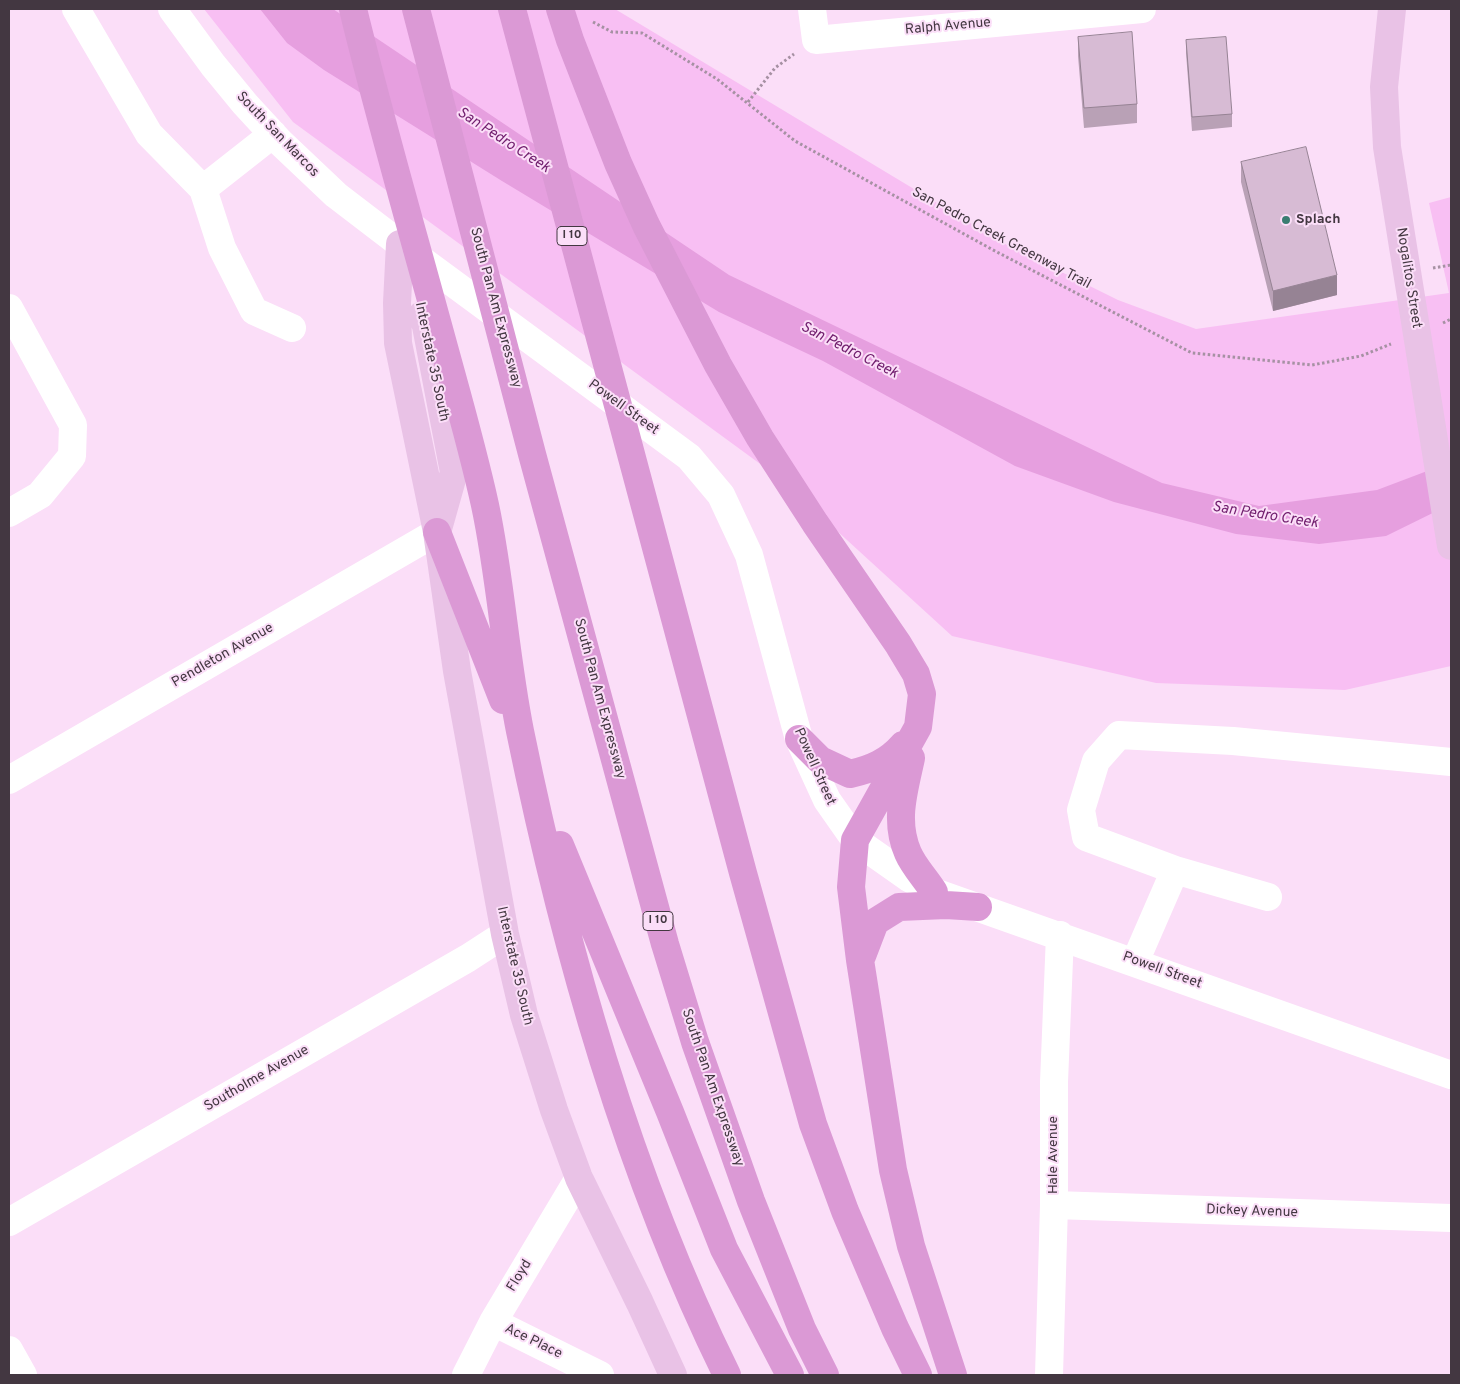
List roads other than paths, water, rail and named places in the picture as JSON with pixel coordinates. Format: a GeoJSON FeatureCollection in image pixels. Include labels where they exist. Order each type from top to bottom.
{"type":"FeatureCollection","features":[{"type":"Feature","properties":{"kind":"highway"},"geometry":{"type":"LineString","coordinates":[[353,9],[373,92],[408,213],[485,506],[500,587],[507,652],[520,729],[547,855],[584,999],[635,1155],[679,1268],[727,1375]]}},
{"type":"Feature","properties":{"kind":"highway","name":"South Pan Am Expressway"},"geometry":{"type":"LineString","coordinates":[[416,9],[532,454],[665,944],[695,1042],[751,1201],[802,1329],[825,1375]]}},
{"type":"Feature","properties":{"kind":"highway","name":"I 10"},"geometry":{"type":"LineString","coordinates":[[512,9],[743,873],[813,1124],[845,1211],[895,1328],[918,1375]]}},
{"type":"Feature","properties":{"kind":"highway"},"geometry":{"type":"LineString","coordinates":[[560,9],[600,121],[646,225],[718,365],[760,438],[815,523],[898,644],[916,674],[922,694],[918,727],[902,796],[900,826],[908,854],[934,892]]}},
{"type":"Feature","properties":{"kind":"highway"},"geometry":{"type":"LineString","coordinates":[[437,532],[579,894],[670,1112],[724,1249],[790,1375]]}},
{"type":"Feature","properties":{"kind":"highway"},"geometry":{"type":"LineString","coordinates":[[799,739],[820,760],[850,774],[871,769],[896,753],[918,727]]}},
{"type":"Feature","properties":{"kind":"highway"},"geometry":{"type":"LineString","coordinates":[[918,727],[855,840],[851,886],[860,960],[893,1170],[911,1246],[953,1375]]}},
{"type":"Feature","properties":{"kind":"highway"},"geometry":{"type":"LineString","coordinates":[[860,960],[875,922],[899,907],[946,905],[978,907]]}},
{"type":"Feature","properties":{"kind":"main road","name":"Nogalitos Street"},"geometry":{"type":"LineString","coordinates":[[1392,9],[1384,87],[1387,147],[1451,546]]}},
{"type":"Feature","properties":{"kind":"main road","name":"Interstate 35 South"},"geometry":{"type":"LineString","coordinates":[[400,244],[398,343],[437,532],[457,671],[505,934],[524,1015],[554,1110],[579,1178],[673,1375]]}},
{"type":"Feature","properties":{"kind":"street"},"geometry":{"type":"LineString","coordinates":[[76,9],[149,134],[203,189],[222,248],[254,311],[292,328]]}},
{"type":"Feature","properties":{"kind":"street","name":"South San Marcos"},"geometry":{"type":"LineString","coordinates":[[172,9],[213,66],[273,134],[336,194],[400,244]]}},
{"type":"Feature","properties":{"kind":"street","name":"Ralph Avenue"},"geometry":{"type":"LineString","coordinates":[[812,9],[816,40],[974,17],[1142,9]]}},
{"type":"Feature","properties":{"kind":"street"},"geometry":{"type":"LineString","coordinates":[[203,189],[273,134]]}},
{"type":"Feature","properties":{"kind":"street","name":"Powell Street"},"geometry":{"type":"LineString","coordinates":[[400,244],[689,457],[721,495],[749,555],[799,739],[827,800],[855,840],[909,878],[934,892],[1451,1074]]}},
{"type":"Feature","properties":{"kind":"street"},"geometry":{"type":"LineString","coordinates":[[9,308],[73,425],[72,456],[40,496],[9,513]]}},
{"type":"Feature","properties":{"kind":"street","name":"Pendleton Avenue"},"geometry":{"type":"LineString","coordinates":[[9,780],[437,532]]}},
{"type":"Feature","properties":{"kind":"street"},"geometry":{"type":"LineString","coordinates":[[1268,897],[1175,870],[1086,836],[1081,810],[1096,761],[1120,735],[1233,741],[1451,762]]}},
{"type":"Feature","properties":{"kind":"street"},"geometry":{"type":"LineString","coordinates":[[1135,962],[1175,870]]}},
{"type":"Feature","properties":{"kind":"street","name":"Southolme Avenue"},"geometry":{"type":"LineString","coordinates":[[9,1222],[468,958],[505,934]]}},
{"type":"Feature","properties":{"kind":"street","name":"Hale Avenue"},"geometry":{"type":"LineString","coordinates":[[1049,1375],[1054,1205],[1054,1082],[1060,935]]}},
{"type":"Feature","properties":{"kind":"street","name":"Floyd"},"geometry":{"type":"LineString","coordinates":[[466,1375],[492,1322],[579,1178]]}},
{"type":"Feature","properties":{"kind":"street","name":"Dickey Avenue"},"geometry":{"type":"LineString","coordinates":[[1054,1205],[1451,1218]]}},
{"type":"Feature","properties":{"kind":"street","name":"Ace Place"},"geometry":{"type":"LineString","coordinates":[[492,1322],[600,1375]]}},
{"type":"Feature","properties":{"kind":"street"},"geometry":{"type":"LineString","coordinates":[[9,1350],[23,1375]]}},
{"type":"Feature","properties":{"kind":"water","name":"San Pedro Creek"},"geometry":{"type":"Polygon","coordinates":[[[260,9],[333,9],[729,275],[1162,483],[1259,506],[1377,490],[1451,462],[1451,504],[1386,536],[1319,544],[1236,534],[1114,502],[1015,466],[823,361],[719,312],[502,181],[324,70],[287,43],[260,9]]]}},
{"type":"Feature","properties":{"kind":"place","name":"Splach"},"geometry":{"type":"Point","coordinates":[1286,220]}}]}
